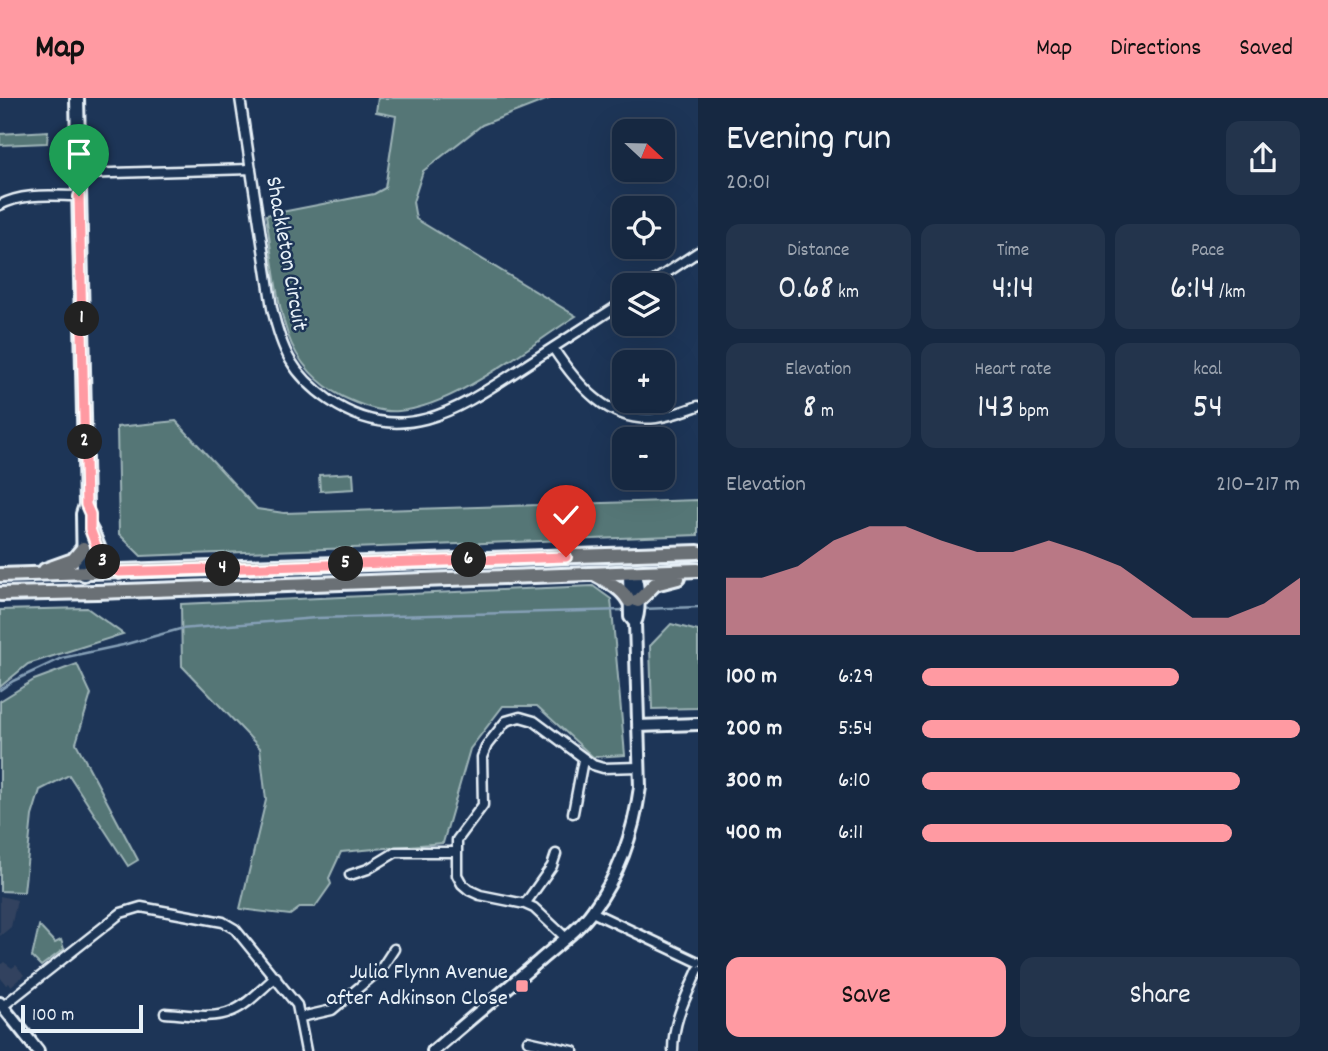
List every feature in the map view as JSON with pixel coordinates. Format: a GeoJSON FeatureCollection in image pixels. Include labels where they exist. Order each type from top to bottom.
{"type":"FeatureCollection","features":[{"type":"Feature","properties":{"kind":"main road"},"geometry":{"type":"LineString","coordinates":[[77,98],[86,505],[83,514],[83,548],[87,574]]}},
{"type":"Feature","properties":{"kind":"main road"},"geometry":{"type":"LineString","coordinates":[[86,505],[90,514],[87,592]]}},
{"type":"Feature","properties":{"kind":"main road"},"geometry":{"type":"LineString","coordinates":[[90,529],[101,559],[112,570],[119,572]]}},
{"type":"Feature","properties":{"kind":"main road"},"geometry":{"type":"LineString","coordinates":[[24,575],[55,568],[73,560],[83,548]]}},
{"type":"Feature","properties":{"kind":"main road"},"geometry":{"type":"LineString","coordinates":[[0,575],[698,552]]}},
{"type":"Feature","properties":{"kind":"main road"},"geometry":{"type":"LineString","coordinates":[[631,571],[638,560],[649,554]]}},
{"type":"Feature","properties":{"kind":"main road"},"geometry":{"type":"LineString","coordinates":[[566,557],[593,562],[620,561],[631,571]]}},
{"type":"Feature","properties":{"kind":"main road"},"geometry":{"type":"LineString","coordinates":[[0,594],[631,571],[698,571]]}},
{"type":"Feature","properties":{"kind":"main road"},"geometry":{"type":"LineString","coordinates":[[594,574],[633,601],[655,584],[666,579],[683,578],[698,571]]}},
{"type":"Feature","properties":{"kind":"street","name":"Shackleton Circuit"},"geometry":{"type":"LineString","coordinates":[[240,98],[279,338],[291,365],[310,387],[338,406],[364,418],[391,422],[419,421],[443,415],[471,400],[612,309]]}},
{"type":"Feature","properties":{"kind":"street"},"geometry":{"type":"LineString","coordinates":[[78,174],[251,169]]}},
{"type":"Feature","properties":{"kind":"street"},"geometry":{"type":"LineString","coordinates":[[0,205],[14,198],[28,196],[79,196]]}},
{"type":"Feature","properties":{"kind":"street"},"geometry":{"type":"LineString","coordinates":[[666,273],[698,252]]}},
{"type":"Feature","properties":{"kind":"street"},"geometry":{"type":"LineString","coordinates":[[553,348],[569,372],[588,391],[605,406],[620,414],[653,419],[698,406]]}},
{"type":"Feature","properties":{"kind":"street"},"geometry":{"type":"LineString","coordinates":[[433,1051],[566,938],[592,912],[608,888],[630,836],[640,787],[635,622],[631,617],[637,582],[631,571]]}},
{"type":"Feature","properties":{"kind":"street"},"geometry":{"type":"LineString","coordinates":[[566,938],[534,908],[469,890],[457,875],[457,840],[482,805],[482,757],[487,745],[506,721],[520,717],[534,721],[583,760],[603,768],[639,767]]}},
{"type":"Feature","properties":{"kind":"street"},"geometry":{"type":"LineString","coordinates":[[638,726],[698,724]]}},
{"type":"Feature","properties":{"kind":"street"},"geometry":{"type":"LineString","coordinates":[[573,813],[583,760]]}},
{"type":"Feature","properties":{"kind":"street"},"geometry":{"type":"LineString","coordinates":[[351,874],[368,869],[396,852],[456,852]]}},
{"type":"Feature","properties":{"kind":"street"},"geometry":{"type":"LineString","coordinates":[[525,904],[552,866],[556,854]]}},
{"type":"Feature","properties":{"kind":"street"},"geometry":{"type":"LineString","coordinates":[[38,1051],[1,1004],[121,913],[141,907],[223,922],[236,929],[297,1005],[306,1051]]}},
{"type":"Feature","properties":{"kind":"street"},"geometry":{"type":"LineString","coordinates":[[592,912],[698,962]]}},
{"type":"Feature","properties":{"kind":"street"},"geometry":{"type":"LineString","coordinates":[[301,1017],[332,1010],[381,970],[394,949]]}},
{"type":"Feature","properties":{"kind":"street"},"geometry":{"type":"LineString","coordinates":[[673,1051],[676,1019],[698,970]]}},
{"type":"Feature","properties":{"kind":"street"},"geometry":{"type":"LineString","coordinates":[[165,1013],[228,1013],[276,977]]}},
{"type":"Feature","properties":{"kind":"street"},"geometry":{"type":"LineString","coordinates":[[528,1041],[573,1051]]}},
{"type":"Feature","properties":{"kind":"shaded area"},"geometry":{"type":"Polygon","coordinates":[[[0,896],[17,900],[11,927],[0,936],[0,896]]]}},
{"type":"Feature","properties":{"kind":"shaded area"},"geometry":{"type":"Polygon","coordinates":[[[4,962],[12,968],[16,965],[24,975],[11,986],[9,983],[6,985],[0,977],[0,965],[4,962]]]}},
{"type":"Feature","properties":{"kind":"green space"},"geometry":{"type":"Polygon","coordinates":[[[378,98],[551,98],[482,125],[423,171],[413,202],[416,219],[576,316],[467,387],[443,399],[399,411],[377,410],[343,397],[317,379],[303,363],[292,345],[284,321],[266,215],[374,194],[385,188],[396,116],[376,112],[378,98]]]}},
{"type":"Feature","properties":{"kind":"green space"},"geometry":{"type":"Polygon","coordinates":[[[48,131],[47,143],[0,145],[0,134],[48,131]]]}},
{"type":"Feature","properties":{"kind":"green space"},"geometry":{"type":"Polygon","coordinates":[[[176,421],[257,509],[284,513],[698,500],[698,535],[141,556],[119,534],[117,427],[176,421]]]}},
{"type":"Feature","properties":{"kind":"green space"},"geometry":{"type":"Polygon","coordinates":[[[353,473],[354,489],[320,491],[319,475],[353,473]]]}},
{"type":"Feature","properties":{"kind":"green space"},"geometry":{"type":"Polygon","coordinates":[[[593,586],[611,599],[625,755],[593,757],[537,706],[503,706],[470,749],[443,843],[341,852],[329,878],[331,884],[315,907],[301,907],[290,915],[240,909],[266,800],[260,748],[182,666],[181,604],[593,586]]]}},
{"type":"Feature","properties":{"kind":"green space"},"geometry":{"type":"Polygon","coordinates":[[[87,608],[123,634],[28,664],[0,687],[0,610],[87,608]]]}},
{"type":"Feature","properties":{"kind":"green space"},"geometry":{"type":"Polygon","coordinates":[[[671,624],[698,631],[698,708],[652,709],[650,646],[671,624]]]}},
{"type":"Feature","properties":{"kind":"green space"},"geometry":{"type":"Polygon","coordinates":[[[77,664],[91,694],[76,743],[138,860],[128,866],[69,775],[40,790],[32,816],[24,892],[0,891],[0,701],[34,680],[77,664]]]}},
{"type":"Feature","properties":{"kind":"green space"},"geometry":{"type":"Polygon","coordinates":[[[39,926],[55,943],[61,940],[64,949],[41,966],[32,957],[39,926]]]}},
{"type":"Feature","properties":{"kind":"waterway"},"geometry":{"type":"LineString","coordinates":[[642,609],[698,607]]}},
{"type":"Feature","properties":{"kind":"waterway"},"geometry":{"type":"LineString","coordinates":[[0,690],[62,658],[180,629],[316,618],[625,610]]}},
{"type":"Feature","properties":{"kind":"place","name":"Julia Flynn Avenue after Adkinson Close"},"geometry":{"type":"Point","coordinates":[522,986]}},
{"type":"Feature","properties":{"kind":"route"},"geometry":{"type":"LineString","coordinates":[[79,196],[86,505],[90,514],[90,529],[101,559],[112,570],[119,572],[566,557]]}}]}
